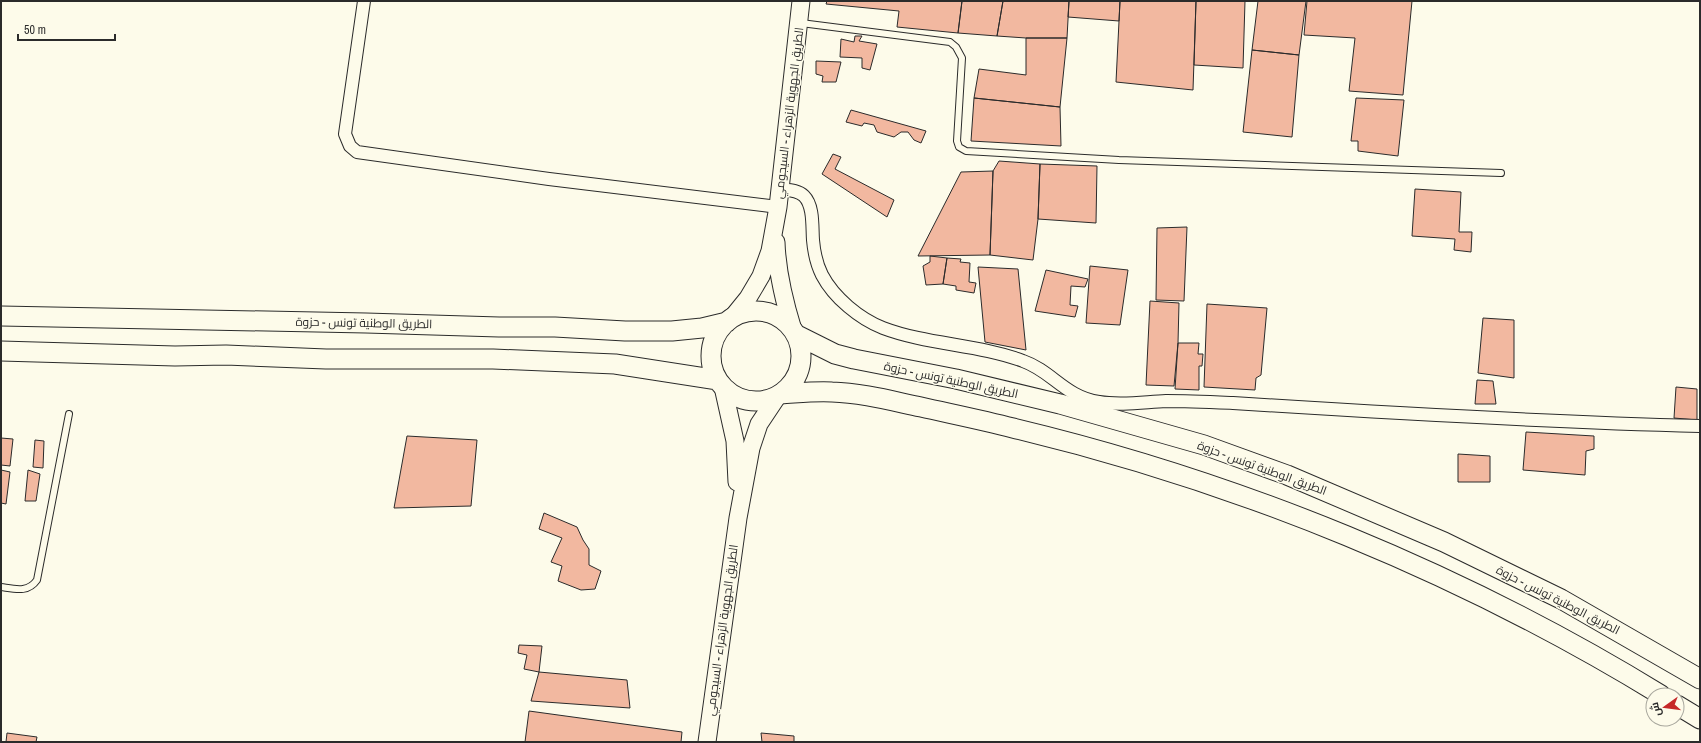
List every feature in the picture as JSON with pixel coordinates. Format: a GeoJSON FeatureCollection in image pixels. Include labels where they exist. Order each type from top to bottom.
{"type":"FeatureCollection","features":[{"type":"Feature","properties":{"kind":"highway"},"geometry":{"type":"LineString","coordinates":[[779,395],[791,385],[798,374],[801,360],[800,346],[794,332],[784,320],[765,312],[758,311],[744,313],[729,320],[717,335],[712,350],[712,365],[721,383],[735,396],[748,400],[763,401],[779,395],[832,392],[887,400],[969,417],[1060,439],[1201,481],[1324,527],[1461,588],[1571,644],[1648,687]]}},
{"type":"Feature","properties":{"kind":"highway","name":"الطريق الوطنية تونس - حزوة"},"geometry":{"type":"LineString","coordinates":[[1,316],[366,323],[499,328],[555,327],[624,331],[672,331],[702,328],[729,320]]}},
{"type":"Feature","properties":{"kind":"highway","name":"الطريق الوطنية تونس - حزوة"},"geometry":{"type":"LineString","coordinates":[[794,332],[835,354],[956,379],[1060,404],[1198,443],[1287,474],[1444,542],[1561,599],[1700,679]]}},
{"type":"Feature","properties":{"kind":"highway"},"geometry":{"type":"LineString","coordinates":[[1,351],[175,356],[226,355],[326,359],[493,359],[615,364],[721,383]]}},
{"type":"Feature","properties":{"kind":"highway"},"geometry":{"type":"LineString","coordinates":[[1685,710],[1700,719]]}},
{"type":"Feature","properties":{"kind":"main road","name":"الطريق الجهوية الزهراء - السيجومي"},"geometry":{"type":"LineString","coordinates":[[729,320],[748,298],[761,276],[770,251],[778,207],[801,1]]}},
{"type":"Feature","properties":{"kind":"main road","name":"الطريق الجهوية الزهراء - السيجومي"},"geometry":{"type":"LineString","coordinates":[[775,225],[777,261],[782,296],[794,332]]}},
{"type":"Feature","properties":{"kind":"main road","name":"الطريق الجهوية الزهراء - السيجومي"},"geometry":{"type":"LineString","coordinates":[[721,383],[735,442],[738,518]]}},
{"type":"Feature","properties":{"kind":"main road","name":"الطريق الجهوية الزهراء - السيجومي"},"geometry":{"type":"LineString","coordinates":[[707,742],[738,518],[751,448],[759,424],[779,395]]}},
{"type":"Feature","properties":{"kind":"street"},"geometry":{"type":"LineString","coordinates":[[364,1],[345,134],[350,146],[357,152],[549,179],[778,207]]}},
{"type":"Feature","properties":{"kind":"street"},"geometry":{"type":"LineString","coordinates":[[780,189],[798,192],[807,200],[810,207],[813,243],[822,275],[831,289],[846,304],[862,316],[880,326],[899,333],[970,347],[1023,361],[1037,368],[1070,393],[1083,399],[1117,404],[1191,401],[1372,412],[1700,426]]}},
{"type":"Feature","properties":{"kind":"lane"},"geometry":{"type":"LineString","coordinates":[[799,22],[950,42],[956,47],[962,58],[957,141],[959,147],[966,151],[1119,160],[1501,174]]}},
{"type":"Feature","properties":{"kind":"lane"},"geometry":{"type":"LineString","coordinates":[[1,587],[24,590],[32,586],[37,580],[69,414]]}},
{"type":"Feature","properties":{"kind":"building"},"geometry":{"type":"Polygon","coordinates":[[[827,1],[962,1],[958,33],[897,27],[899,11],[826,4],[827,1]]]}},
{"type":"Feature","properties":{"kind":"building"},"geometry":{"type":"Polygon","coordinates":[[[962,1],[1003,1],[997,36],[958,33],[962,1]]]}},
{"type":"Feature","properties":{"kind":"building"},"geometry":{"type":"Polygon","coordinates":[[[1003,1],[1069,1],[1067,38],[997,36],[1003,1]]]}},
{"type":"Feature","properties":{"kind":"building"},"geometry":{"type":"Polygon","coordinates":[[[1069,1],[1120,1],[1119,21],[1068,17],[1069,1]]]}},
{"type":"Feature","properties":{"kind":"building"},"geometry":{"type":"Polygon","coordinates":[[[1120,1],[1196,1],[1193,90],[1116,82],[1120,1]]]}},
{"type":"Feature","properties":{"kind":"building"},"geometry":{"type":"Polygon","coordinates":[[[1196,1],[1245,1],[1243,68],[1194,65],[1196,1]]]}},
{"type":"Feature","properties":{"kind":"building"},"geometry":{"type":"Polygon","coordinates":[[[1258,1],[1306,1],[1299,55],[1252,50],[1258,1]]]}},
{"type":"Feature","properties":{"kind":"building"},"geometry":{"type":"Polygon","coordinates":[[[1307,1],[1412,1],[1403,95],[1349,91],[1355,38],[1304,35],[1307,1]]]}},
{"type":"Feature","properties":{"kind":"building"},"geometry":{"type":"Polygon","coordinates":[[[855,36],[862,36],[859,41],[877,44],[870,70],[862,68],[862,58],[840,57],[841,39],[854,42],[855,36]]]}},
{"type":"Feature","properties":{"kind":"building"},"geometry":{"type":"Polygon","coordinates":[[[1026,38],[1067,38],[1060,107],[974,98],[979,69],[1026,75],[1026,38]]]}},
{"type":"Feature","properties":{"kind":"building"},"geometry":{"type":"Polygon","coordinates":[[[1252,50],[1299,55],[1292,137],[1243,132],[1252,50]]]}},
{"type":"Feature","properties":{"kind":"building"},"geometry":{"type":"Polygon","coordinates":[[[816,61],[841,62],[836,82],[822,82],[823,76],[816,74],[816,61]]]}},
{"type":"Feature","properties":{"kind":"building"},"geometry":{"type":"Polygon","coordinates":[[[974,98],[1060,107],[1061,146],[971,141],[974,98]]]}},
{"type":"Feature","properties":{"kind":"building"},"geometry":{"type":"Polygon","coordinates":[[[1356,98],[1404,100],[1398,156],[1358,151],[1358,141],[1351,141],[1356,98]]]}},
{"type":"Feature","properties":{"kind":"building"},"geometry":{"type":"Polygon","coordinates":[[[851,110],[926,131],[921,143],[914,140],[908,132],[901,132],[894,137],[877,132],[874,125],[864,123],[862,126],[846,122],[851,110]]]}},
{"type":"Feature","properties":{"kind":"building"},"geometry":{"type":"Polygon","coordinates":[[[833,154],[841,157],[835,169],[894,200],[887,217],[822,174],[833,154]]]}},
{"type":"Feature","properties":{"kind":"building"},"geometry":{"type":"Polygon","coordinates":[[[999,161],[1040,164],[1038,219],[1033,260],[990,255],[993,171],[999,161]]]}},
{"type":"Feature","properties":{"kind":"building"},"geometry":{"type":"Polygon","coordinates":[[[1040,164],[1097,166],[1096,223],[1038,219],[1040,164]]]}},
{"type":"Feature","properties":{"kind":"building"},"geometry":{"type":"Polygon","coordinates":[[[993,171],[990,255],[918,256],[961,172],[993,171]]]}},
{"type":"Feature","properties":{"kind":"building"},"geometry":{"type":"Polygon","coordinates":[[[1415,189],[1461,192],[1459,232],[1472,232],[1471,252],[1454,250],[1455,239],[1412,236],[1415,189]]]}},
{"type":"Feature","properties":{"kind":"building"},"geometry":{"type":"Polygon","coordinates":[[[1187,227],[1184,301],[1156,300],[1157,228],[1187,227]]]}},
{"type":"Feature","properties":{"kind":"building"},"geometry":{"type":"Polygon","coordinates":[[[930,256],[947,258],[943,284],[926,285],[923,266],[930,262],[930,256]]]}},
{"type":"Feature","properties":{"kind":"building"},"geometry":{"type":"Polygon","coordinates":[[[947,258],[961,259],[960,262],[970,263],[969,282],[976,283],[974,293],[956,290],[956,286],[943,284],[947,258]]]}},
{"type":"Feature","properties":{"kind":"building"},"geometry":{"type":"Polygon","coordinates":[[[1090,266],[1128,270],[1120,325],[1086,323],[1090,266]]]}},
{"type":"Feature","properties":{"kind":"building"},"geometry":{"type":"Polygon","coordinates":[[[978,267],[1018,269],[1026,350],[985,342],[978,267]]]}},
{"type":"Feature","properties":{"kind":"building"},"geometry":{"type":"Polygon","coordinates":[[[1046,270],[1088,279],[1085,287],[1071,286],[1070,305],[1078,306],[1075,317],[1035,311],[1046,270]]]}},
{"type":"Feature","properties":{"kind":"building"},"geometry":{"type":"Polygon","coordinates":[[[1150,301],[1179,303],[1178,343],[1174,386],[1146,385],[1150,301]]]}},
{"type":"Feature","properties":{"kind":"building"},"geometry":{"type":"Polygon","coordinates":[[[1207,304],[1267,308],[1261,375],[1256,378],[1255,390],[1204,387],[1207,304]]]}},
{"type":"Feature","properties":{"kind":"building"},"geometry":{"type":"Polygon","coordinates":[[[1483,318],[1514,320],[1514,378],[1478,373],[1483,318]]]}},
{"type":"Feature","properties":{"kind":"building"},"geometry":{"type":"Polygon","coordinates":[[[1178,343],[1199,343],[1198,354],[1203,354],[1202,366],[1199,366],[1199,390],[1175,389],[1178,343]]]}},
{"type":"Feature","properties":{"kind":"building"},"geometry":{"type":"Polygon","coordinates":[[[1477,380],[1493,381],[1496,404],[1475,404],[1477,380]]]}},
{"type":"Feature","properties":{"kind":"building"},"geometry":{"type":"Polygon","coordinates":[[[1676,387],[1697,389],[1697,420],[1674,418],[1676,387]]]}},
{"type":"Feature","properties":{"kind":"building"},"geometry":{"type":"Polygon","coordinates":[[[1526,432],[1594,436],[1594,449],[1586,451],[1585,475],[1523,470],[1526,432]]]}},
{"type":"Feature","properties":{"kind":"building"},"geometry":{"type":"Polygon","coordinates":[[[407,436],[477,440],[471,506],[394,508],[407,436]]]}},
{"type":"Feature","properties":{"kind":"building"},"geometry":{"type":"Polygon","coordinates":[[[1,438],[13,439],[10,466],[1,465],[1,438]]]}},
{"type":"Feature","properties":{"kind":"building"},"geometry":{"type":"Polygon","coordinates":[[[35,440],[44,441],[43,468],[33,467],[35,440]]]}},
{"type":"Feature","properties":{"kind":"building"},"geometry":{"type":"Polygon","coordinates":[[[1458,454],[1490,456],[1490,482],[1458,482],[1458,454]]]}},
{"type":"Feature","properties":{"kind":"building"},"geometry":{"type":"Polygon","coordinates":[[[1,470],[10,472],[6,504],[1,503],[1,470]]]}},
{"type":"Feature","properties":{"kind":"building"},"geometry":{"type":"Polygon","coordinates":[[[28,470],[40,474],[36,501],[25,501],[28,470]]]}},
{"type":"Feature","properties":{"kind":"building"},"geometry":{"type":"Polygon","coordinates":[[[544,513],[577,527],[589,549],[589,565],[601,571],[595,589],[581,590],[558,581],[562,566],[551,562],[562,538],[539,529],[544,513]]]}},
{"type":"Feature","properties":{"kind":"building"},"geometry":{"type":"Polygon","coordinates":[[[519,645],[542,646],[539,672],[524,669],[527,655],[518,653],[519,645]]]}},
{"type":"Feature","properties":{"kind":"building"},"geometry":{"type":"Polygon","coordinates":[[[539,672],[627,680],[630,708],[531,701],[539,672]]]}},
{"type":"Feature","properties":{"kind":"building"},"geometry":{"type":"Polygon","coordinates":[[[529,711],[682,732],[681,742],[525,742],[529,711]]]}},
{"type":"Feature","properties":{"kind":"building"},"geometry":{"type":"Polygon","coordinates":[[[7,733],[37,737],[36,742],[6,742],[7,733]]]}},
{"type":"Feature","properties":{"kind":"building"},"geometry":{"type":"Polygon","coordinates":[[[761,733],[794,736],[794,742],[762,742],[761,733]]]}}]}
